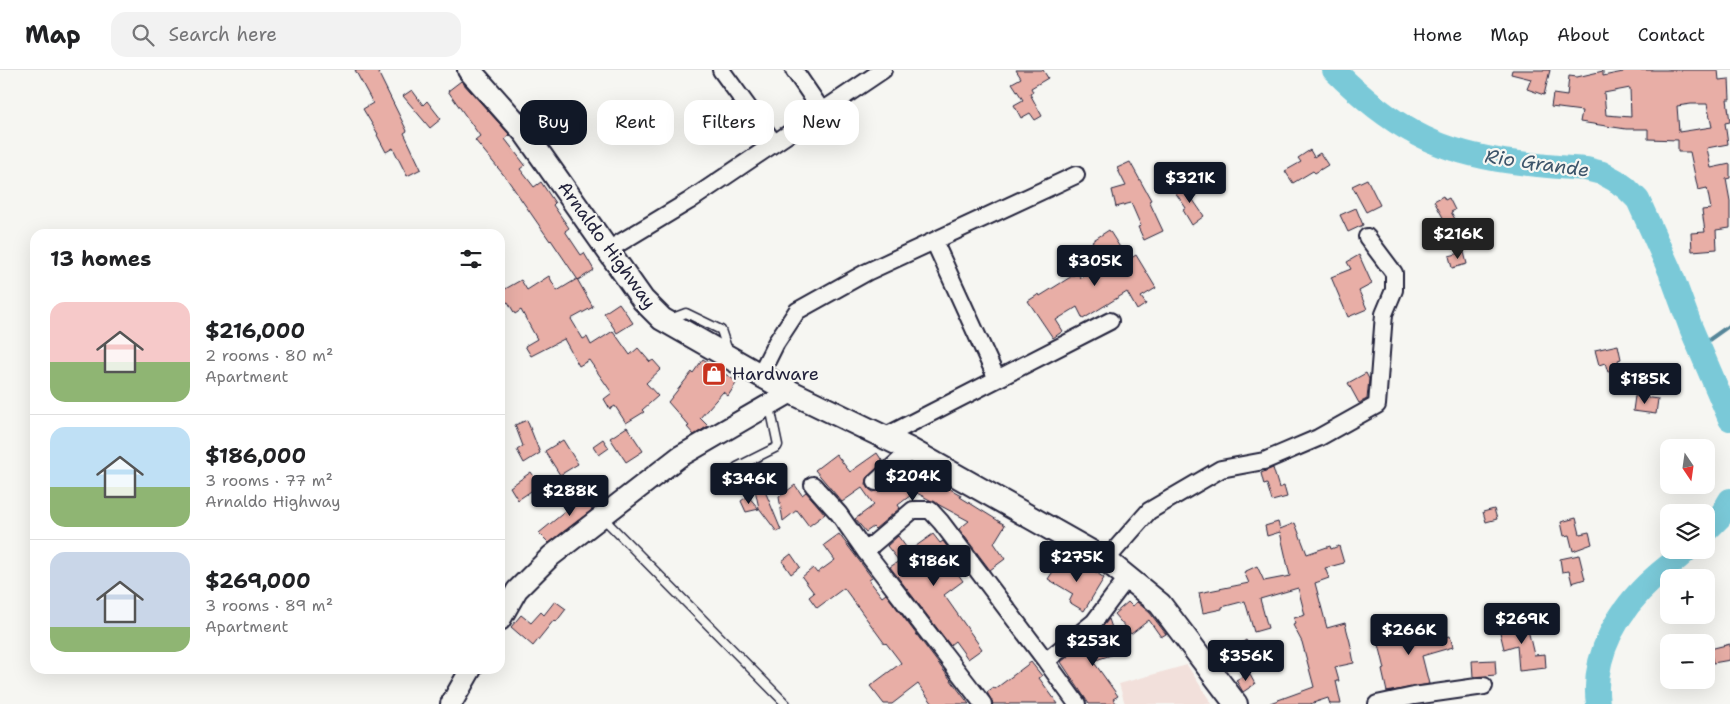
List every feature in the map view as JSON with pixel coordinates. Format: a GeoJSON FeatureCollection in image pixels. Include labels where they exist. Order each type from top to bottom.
{"type":"FeatureCollection","features":[{"type":"Feature","properties":{"kind":"main road","name":"Arnaldo Highway"},"geometry":{"type":"LineString","coordinates":[[470,70],[525,133],[643,300],[665,320],[791,392],[911,450],[1117,570],[1160,604],[1236,704]]}},
{"type":"Feature","properties":{"kind":"street"},"geometry":{"type":"LineString","coordinates":[[721,70],[742,100]]}},
{"type":"Feature","properties":{"kind":"street"},"geometry":{"type":"LineString","coordinates":[[794,70],[814,100]]}},
{"type":"Feature","properties":{"kind":"street"},"geometry":{"type":"LineString","coordinates":[[837,100],[874,72]]}},
{"type":"Feature","properties":{"kind":"street"},"geometry":{"type":"LineString","coordinates":[[774,144],[784,137]]}},
{"type":"Feature","properties":{"kind":"street"},"geometry":{"type":"LineString","coordinates":[[608,250],[688,201],[772,145]]}},
{"type":"Feature","properties":{"kind":"street"},"geometry":{"type":"LineString","coordinates":[[760,375],[776,343],[797,311],[866,272],[1076,174]]}},
{"type":"Feature","properties":{"kind":"street"},"geometry":{"type":"LineString","coordinates":[[1043,657],[1091,618],[1149,511],[1221,469],[1264,461],[1318,438],[1377,405],[1384,314],[1394,290],[1394,273],[1367,236]]}},
{"type":"Feature","properties":{"kind":"street"},"geometry":{"type":"LineString","coordinates":[[934,240],[997,379]]}},
{"type":"Feature","properties":{"kind":"street"},"geometry":{"type":"LineString","coordinates":[[884,437],[1110,321]]}},
{"type":"Feature","properties":{"kind":"street"},"geometry":{"type":"LineString","coordinates":[[505,611],[517,590],[551,556],[679,457],[791,392]]}},
{"type":"Feature","properties":{"kind":"street"},"geometry":{"type":"LineString","coordinates":[[876,482],[911,450]]}},
{"type":"Feature","properties":{"kind":"street"},"geometry":{"type":"LineString","coordinates":[[813,486],[839,514],[865,551],[983,704]]}},
{"type":"Feature","properties":{"kind":"street"},"geometry":{"type":"LineString","coordinates":[[865,551],[913,510],[930,510],[1043,657],[1076,704]]}},
{"type":"Feature","properties":{"kind":"street"},"geometry":{"type":"LineString","coordinates":[[450,704],[468,674]]}},
{"type":"Feature","properties":{"kind":"street"},"geometry":{"type":"LineString","coordinates":[[1377,704],[1414,696],[1484,686]]}},
{"type":"Feature","properties":{"kind":"lane"},"geometry":{"type":"LineString","coordinates":[[736,467],[777,447],[770,405]]}},
{"type":"Feature","properties":{"kind":"lane"},"geometry":{"type":"LineString","coordinates":[[601,517],[786,704]]}},
{"type":"Feature","properties":{"kind":"shaded area"},"geometry":{"type":"Polygon","coordinates":[[[1187,665],[1212,704],[1125,704],[1119,684],[1187,665]]]}},
{"type":"Feature","properties":{"kind":"building"},"geometry":{"type":"Polygon","coordinates":[[[355,70],[377,70],[407,131],[404,133],[421,169],[407,176],[393,148],[386,152],[363,109],[373,103],[355,70]]]}},
{"type":"Feature","properties":{"kind":"building"},"geometry":{"type":"Polygon","coordinates":[[[1016,70],[1043,70],[1048,78],[1031,88],[1033,92],[1030,94],[1042,116],[1035,120],[1030,113],[1021,118],[1014,105],[1023,100],[1012,83],[1021,78],[1016,70]]]}},
{"type":"Feature","properties":{"kind":"building"},"geometry":{"type":"Polygon","coordinates":[[[1512,70],[1550,70],[1544,95],[1527,89],[1531,79],[1511,74],[1512,70]]]}},
{"type":"Feature","properties":{"kind":"building"},"geometry":{"type":"Polygon","coordinates":[[[1623,70],[1718,70],[1719,80],[1729,79],[1730,99],[1727,99],[1730,122],[1725,123],[1728,144],[1707,148],[1711,168],[1730,164],[1730,178],[1726,179],[1730,201],[1730,228],[1716,230],[1717,249],[1692,251],[1691,233],[1705,232],[1702,210],[1711,209],[1707,188],[1698,190],[1690,152],[1678,152],[1678,140],[1648,139],[1648,129],[1626,129],[1580,122],[1582,111],[1551,107],[1553,94],[1567,96],[1569,76],[1577,77],[1603,71],[1603,76],[1623,72],[1623,70]],[[1630,88],[1604,93],[1606,115],[1631,117],[1630,88]],[[1707,104],[1677,106],[1679,132],[1712,127],[1707,104]]]}},
{"type":"Feature","properties":{"kind":"building"},"geometry":{"type":"Polygon","coordinates":[[[461,81],[510,135],[505,139],[525,165],[520,169],[534,187],[541,182],[555,203],[553,205],[569,228],[565,231],[581,255],[584,253],[594,270],[578,280],[507,179],[475,140],[480,136],[448,91],[461,81]]]}},
{"type":"Feature","properties":{"kind":"building"},"geometry":{"type":"Polygon","coordinates":[[[412,90],[423,105],[427,101],[441,119],[430,128],[403,96],[412,90]]]}},
{"type":"Feature","properties":{"kind":"building"},"geometry":{"type":"Polygon","coordinates":[[[1310,150],[1314,157],[1320,153],[1328,165],[1315,173],[1313,171],[1293,183],[1285,171],[1301,162],[1298,158],[1310,150]]]}},
{"type":"Feature","properties":{"kind":"building"},"geometry":{"type":"Polygon","coordinates":[[[1130,162],[1151,200],[1149,201],[1163,231],[1144,240],[1138,227],[1141,226],[1131,203],[1116,207],[1112,190],[1126,186],[1117,168],[1130,162]]]}},
{"type":"Feature","properties":{"kind":"building"},"geometry":{"type":"Polygon","coordinates":[[[1367,179],[1380,205],[1366,212],[1352,186],[1367,179]]]}},
{"type":"Feature","properties":{"kind":"building"},"geometry":{"type":"Polygon","coordinates":[[[1188,183],[1196,195],[1191,197],[1204,216],[1192,225],[1183,210],[1186,208],[1175,192],[1188,183]]]}},
{"type":"Feature","properties":{"kind":"building"},"geometry":{"type":"Polygon","coordinates":[[[1443,196],[1445,200],[1449,198],[1455,210],[1451,212],[1468,242],[1456,248],[1445,227],[1447,225],[1434,201],[1443,196]]]}},
{"type":"Feature","properties":{"kind":"building"},"geometry":{"type":"Polygon","coordinates":[[[1356,208],[1363,225],[1348,232],[1340,215],[1356,208]]]}},
{"type":"Feature","properties":{"kind":"building"},"geometry":{"type":"Polygon","coordinates":[[[1109,230],[1128,260],[1136,255],[1156,288],[1141,297],[1146,304],[1137,310],[1127,292],[1083,319],[1077,307],[1056,320],[1063,331],[1053,338],[1028,301],[1039,294],[1040,296],[1077,273],[1081,278],[1106,263],[1092,241],[1109,230]]]}},
{"type":"Feature","properties":{"kind":"building"},"geometry":{"type":"Polygon","coordinates":[[[1464,252],[1467,264],[1452,268],[1449,256],[1464,252]]]}},
{"type":"Feature","properties":{"kind":"building"},"geometry":{"type":"Polygon","coordinates":[[[1359,255],[1372,284],[1359,291],[1367,309],[1348,317],[1331,277],[1351,269],[1347,262],[1359,255]]]}},
{"type":"Feature","properties":{"kind":"building"},"geometry":{"type":"Polygon","coordinates":[[[549,276],[557,291],[577,279],[593,307],[571,319],[583,339],[587,337],[591,345],[613,331],[630,355],[638,348],[650,362],[653,360],[661,369],[646,383],[658,396],[642,410],[644,412],[626,423],[615,406],[610,409],[604,399],[612,393],[589,360],[579,366],[564,339],[531,356],[525,346],[537,339],[521,310],[515,314],[508,302],[505,301],[505,289],[521,280],[527,290],[549,276]]]}},
{"type":"Feature","properties":{"kind":"building"},"geometry":{"type":"Polygon","coordinates":[[[619,303],[633,323],[617,333],[604,313],[619,303]]]}},
{"type":"Feature","properties":{"kind":"building"},"geometry":{"type":"Polygon","coordinates":[[[1618,345],[1621,359],[1618,360],[1620,369],[1608,372],[1605,363],[1599,365],[1595,350],[1618,345]]]}},
{"type":"Feature","properties":{"kind":"building"},"geometry":{"type":"Polygon","coordinates":[[[703,359],[737,382],[728,396],[723,392],[700,418],[708,426],[694,435],[687,427],[689,426],[668,402],[703,359]]]}},
{"type":"Feature","properties":{"kind":"building"},"geometry":{"type":"Polygon","coordinates":[[[1366,373],[1369,379],[1367,399],[1359,403],[1348,383],[1366,373]]]}},
{"type":"Feature","properties":{"kind":"building"},"geometry":{"type":"Polygon","coordinates":[[[1635,396],[1658,399],[1656,414],[1633,411],[1635,396]]]}},
{"type":"Feature","properties":{"kind":"building"},"geometry":{"type":"Polygon","coordinates":[[[527,420],[540,453],[524,463],[517,450],[523,446],[515,425],[527,420]]]}},
{"type":"Feature","properties":{"kind":"building"},"geometry":{"type":"Polygon","coordinates":[[[627,427],[643,451],[626,462],[610,438],[627,427]]]}},
{"type":"Feature","properties":{"kind":"building"},"geometry":{"type":"Polygon","coordinates":[[[603,439],[609,448],[599,455],[593,446],[603,439]]]}},
{"type":"Feature","properties":{"kind":"building"},"geometry":{"type":"Polygon","coordinates":[[[563,440],[578,464],[560,475],[545,451],[563,440]]]}},
{"type":"Feature","properties":{"kind":"building"},"geometry":{"type":"Polygon","coordinates":[[[877,453],[883,462],[867,479],[866,484],[869,489],[873,492],[882,490],[906,468],[926,481],[928,477],[961,495],[960,497],[1005,525],[994,543],[1005,559],[990,570],[959,529],[969,521],[915,492],[898,505],[900,508],[875,529],[873,527],[866,532],[855,519],[874,505],[862,488],[842,502],[815,470],[836,454],[850,472],[877,453]]]}},
{"type":"Feature","properties":{"kind":"building"},"geometry":{"type":"Polygon","coordinates":[[[1273,468],[1279,488],[1284,486],[1287,497],[1272,501],[1267,484],[1264,485],[1261,473],[1273,468]]]}},
{"type":"Feature","properties":{"kind":"building"},"geometry":{"type":"Polygon","coordinates":[[[531,472],[540,485],[518,500],[510,487],[531,472]]]}},
{"type":"Feature","properties":{"kind":"building"},"geometry":{"type":"Polygon","coordinates":[[[758,474],[781,530],[777,532],[759,508],[752,476],[758,474]]]}},
{"type":"Feature","properties":{"kind":"building"},"geometry":{"type":"Polygon","coordinates":[[[795,485],[802,495],[806,492],[825,514],[809,526],[797,510],[783,521],[779,497],[795,485]]]}},
{"type":"Feature","properties":{"kind":"building"},"geometry":{"type":"Polygon","coordinates":[[[594,488],[601,497],[589,506],[592,510],[549,543],[539,533],[594,488]]]}},
{"type":"Feature","properties":{"kind":"building"},"geometry":{"type":"Polygon","coordinates":[[[748,496],[759,509],[746,512],[741,501],[748,496]]]}},
{"type":"Feature","properties":{"kind":"building"},"geometry":{"type":"Polygon","coordinates":[[[1494,509],[1497,519],[1486,522],[1483,512],[1494,509]]]}},
{"type":"Feature","properties":{"kind":"building"},"geometry":{"type":"Polygon","coordinates":[[[1576,518],[1580,534],[1589,532],[1592,544],[1573,551],[1569,535],[1564,536],[1561,522],[1576,518]]]}},
{"type":"Feature","properties":{"kind":"building"},"geometry":{"type":"Polygon","coordinates":[[[1278,522],[1280,529],[1295,523],[1307,554],[1330,546],[1331,549],[1339,546],[1344,563],[1325,568],[1329,578],[1315,583],[1327,628],[1345,623],[1350,642],[1354,663],[1335,667],[1339,681],[1336,681],[1341,704],[1330,704],[1328,698],[1310,704],[1270,703],[1314,687],[1302,642],[1293,625],[1295,624],[1294,618],[1305,615],[1298,588],[1260,599],[1268,628],[1254,632],[1245,601],[1203,613],[1199,593],[1249,583],[1244,572],[1257,566],[1264,581],[1290,576],[1280,532],[1267,536],[1265,526],[1278,522]]]}},
{"type":"Feature","properties":{"kind":"building"},"geometry":{"type":"Polygon","coordinates":[[[839,534],[872,578],[869,580],[882,597],[886,594],[969,704],[933,704],[918,684],[892,704],[884,704],[870,686],[901,663],[844,588],[817,608],[809,597],[814,593],[802,577],[813,568],[817,573],[835,560],[824,545],[839,534]]]}},
{"type":"Feature","properties":{"kind":"building"},"geometry":{"type":"Polygon","coordinates":[[[933,534],[940,543],[943,541],[951,552],[949,554],[957,565],[953,567],[963,581],[944,595],[982,649],[968,659],[955,641],[950,645],[890,567],[899,561],[887,546],[898,536],[909,551],[933,534]]]}},
{"type":"Feature","properties":{"kind":"building"},"geometry":{"type":"Polygon","coordinates":[[[791,554],[800,567],[791,574],[782,561],[791,554]]]}},
{"type":"Feature","properties":{"kind":"building"},"geometry":{"type":"Polygon","coordinates":[[[1579,555],[1585,579],[1572,583],[1569,571],[1562,572],[1560,559],[1579,555]]]}},
{"type":"Feature","properties":{"kind":"building"},"geometry":{"type":"Polygon","coordinates":[[[1068,559],[1086,570],[1089,567],[1104,578],[1084,611],[1069,602],[1073,594],[1048,579],[1058,564],[1063,567],[1068,559]]]}},
{"type":"Feature","properties":{"kind":"building"},"geometry":{"type":"Polygon","coordinates":[[[555,601],[566,609],[556,622],[554,620],[533,646],[511,627],[521,615],[531,623],[541,612],[544,615],[555,601]]]}},
{"type":"Feature","properties":{"kind":"building"},"geometry":{"type":"Polygon","coordinates":[[[1128,602],[1132,606],[1137,602],[1150,613],[1166,634],[1161,637],[1149,620],[1131,634],[1114,614],[1128,602]]]}},
{"type":"Feature","properties":{"kind":"building"},"geometry":{"type":"Polygon","coordinates":[[[1525,617],[1534,655],[1545,654],[1546,668],[1519,671],[1517,645],[1504,649],[1499,628],[1515,624],[1513,619],[1525,617]]]}},
{"type":"Feature","properties":{"kind":"building"},"geometry":{"type":"Polygon","coordinates":[[[1109,619],[1120,652],[1093,661],[1118,696],[1113,699],[1117,704],[1089,704],[1061,662],[1098,632],[1109,619]]]}},
{"type":"Feature","properties":{"kind":"building"},"geometry":{"type":"Polygon","coordinates":[[[1432,622],[1436,639],[1450,636],[1453,647],[1422,656],[1429,684],[1387,692],[1382,670],[1385,669],[1377,636],[1411,629],[1410,626],[1432,622]]]}},
{"type":"Feature","properties":{"kind":"building"},"geometry":{"type":"Polygon","coordinates":[[[1246,640],[1253,651],[1238,661],[1231,650],[1246,640]]]}},
{"type":"Feature","properties":{"kind":"building"},"geometry":{"type":"Polygon","coordinates":[[[1730,644],[1730,660],[1715,663],[1715,648],[1730,644]]]}},
{"type":"Feature","properties":{"kind":"building"},"geometry":{"type":"Polygon","coordinates":[[[1495,660],[1496,675],[1473,677],[1472,661],[1495,660]]]}},
{"type":"Feature","properties":{"kind":"building"},"geometry":{"type":"Polygon","coordinates":[[[1031,662],[1042,676],[1039,678],[1058,704],[993,704],[987,692],[994,687],[995,689],[1031,662]]]}},
{"type":"Feature","properties":{"kind":"building"},"geometry":{"type":"Polygon","coordinates":[[[1249,673],[1255,684],[1243,692],[1236,680],[1249,673]]]}},
{"type":"Feature","properties":{"kind":"waterway","name":"Rio Grande"},"geometry":{"type":"LineString","coordinates":[[1334,70],[1362,96],[1404,127],[1435,142],[1455,150],[1498,160],[1586,169],[1602,173],[1626,188],[1638,200],[1670,271],[1691,328],[1730,419]]}},
{"type":"Feature","properties":{"kind":"waterway"},"geometry":{"type":"LineString","coordinates":[[1699,347],[1730,325]]}},
{"type":"Feature","properties":{"kind":"waterway","name":"Rio Grande"},"geometry":{"type":"LineString","coordinates":[[1715,522],[1730,500]]}},
{"type":"Feature","properties":{"kind":"waterway","name":"Rio Grande"},"geometry":{"type":"LineString","coordinates":[[1598,704],[1599,668],[1610,634],[1641,590],[1677,559]]}},
{"type":"Feature","properties":{"kind":"place","name":"Hardware"},"geometry":{"type":"Point","coordinates":[714,374]}}]}
